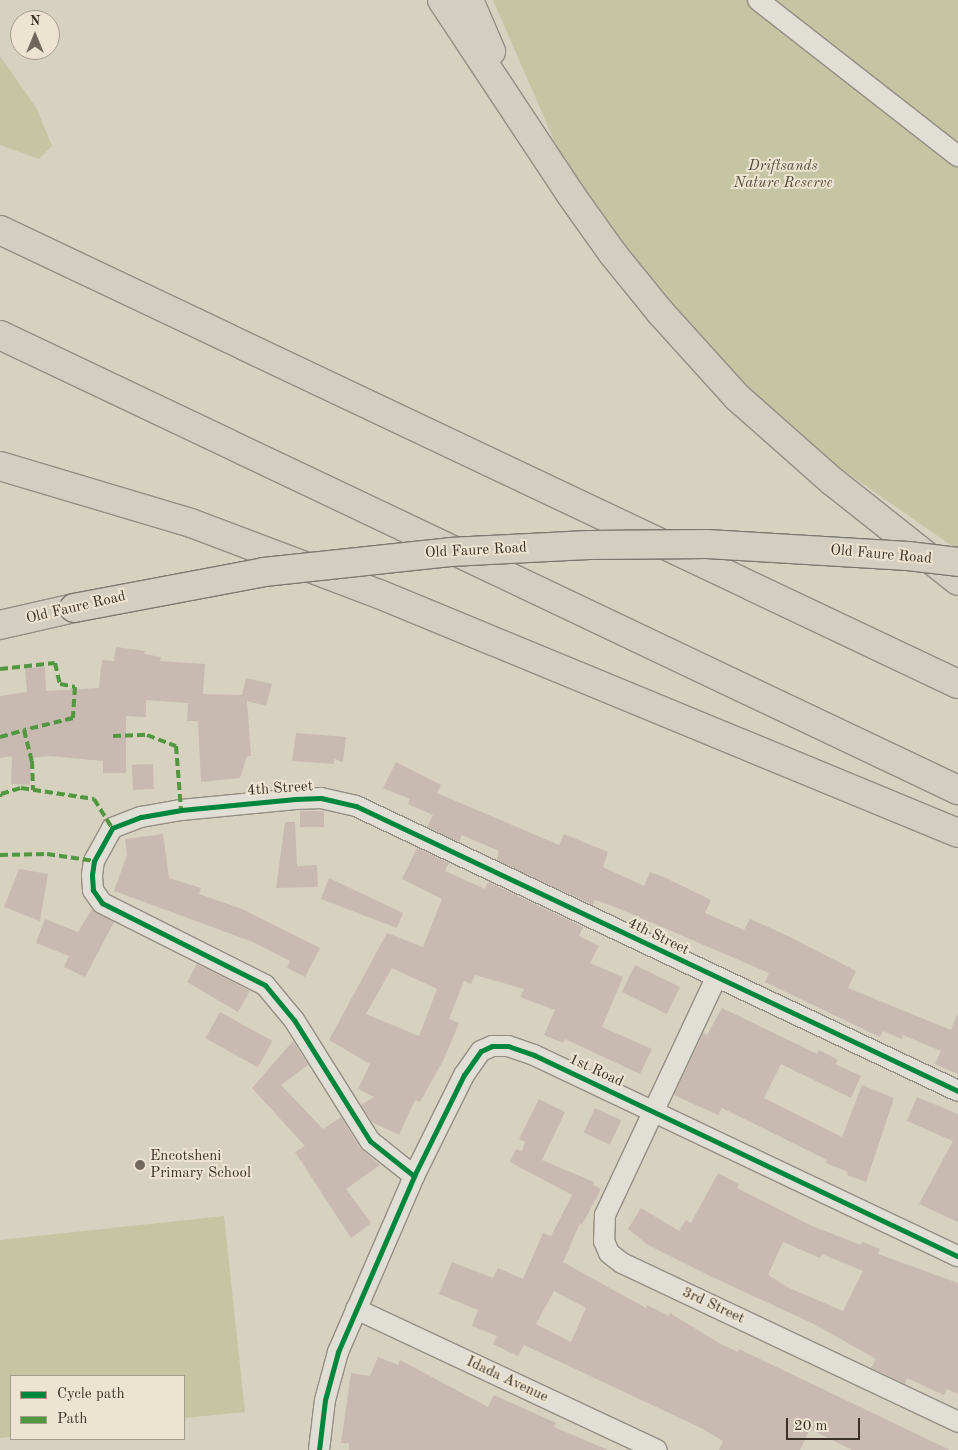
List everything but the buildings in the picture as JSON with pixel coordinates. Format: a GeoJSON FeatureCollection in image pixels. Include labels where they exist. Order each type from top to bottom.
{"type":"FeatureCollection","features":[{"type":"Feature","properties":{"kind":"main road"},"geometry":{"type":"LineString","coordinates":[[442,0],[613,254],[737,397],[832,481],[958,581]]}},
{"type":"Feature","properties":{"kind":"main road"},"geometry":{"type":"LineString","coordinates":[[469,0],[518,112]]}},
{"type":"Feature","properties":{"kind":"main road"},"geometry":{"type":"LineString","coordinates":[[0,230],[958,684]]}},
{"type":"Feature","properties":{"kind":"main road"},"geometry":{"type":"LineString","coordinates":[[0,336],[958,790]]}},
{"type":"Feature","properties":{"kind":"main road"},"geometry":{"type":"LineString","coordinates":[[0,466],[190,523],[379,594],[958,833]]}},
{"type":"Feature","properties":{"kind":"main road"},"geometry":{"type":"LineString","coordinates":[[0,479],[72,488]]}},
{"type":"Feature","properties":{"kind":"main road","name":"Old Faure Road"},"geometry":{"type":"LineString","coordinates":[[0,625],[74,608],[264,572],[380,558],[468,551],[590,545],[708,544],[869,553],[958,562]]}},
{"type":"Feature","properties":{"kind":"street"},"geometry":{"type":"LineString","coordinates":[[758,0],[958,156]]}},
{"type":"Feature","properties":{"kind":"street","name":"4th Street"},"geometry":{"type":"LineString","coordinates":[[414,1176],[370,1141],[294,1020],[265,985],[102,903],[94,890],[92,875],[94,861],[112,828],[141,817],[181,810],[295,799],[338,801],[383,818],[716,978],[958,1091]]}},
{"type":"Feature","properties":{"kind":"street"},"geometry":{"type":"LineString","coordinates":[[654,1112],[716,978]]}},
{"type":"Feature","properties":{"kind":"street","name":"1st Road"},"geometry":{"type":"LineString","coordinates":[[319,1450],[328,1390],[338,1352],[356,1309],[414,1176],[474,1058],[492,1046],[508,1046],[534,1055],[958,1256]]}},
{"type":"Feature","properties":{"kind":"street","name":"3rd Street"},"geometry":{"type":"LineString","coordinates":[[654,1112],[605,1215],[604,1241],[609,1253],[622,1263],[958,1422]]}},
{"type":"Feature","properties":{"kind":"street","name":"Idada Avenue"},"geometry":{"type":"LineString","coordinates":[[356,1309],[657,1450]]}},
{"type":"Feature","properties":{"kind":"green space","name":"Driftsands Nature Reserve"},"geometry":{"type":"Polygon","coordinates":[[[493,0],[958,0],[958,550],[759,412],[587,216],[493,0]]]}},
{"type":"Feature","properties":{"kind":"green space"},"geometry":{"type":"Polygon","coordinates":[[[0,56],[37,109],[52,146],[39,159],[0,145],[0,56]]]}},
{"type":"Feature","properties":{"kind":"green space"},"geometry":{"type":"Polygon","coordinates":[[[224,1216],[245,1412],[185,1418],[185,1375],[10,1375],[10,1437],[0,1438],[0,1240],[224,1216]]]}},
{"type":"Feature","properties":{"kind":"marked path"},"geometry":{"type":"LineString","coordinates":[[0,669],[55,663],[60,684],[75,687],[73,718],[24,730]]}},
{"type":"Feature","properties":{"kind":"marked path"},"geometry":{"type":"LineString","coordinates":[[0,737],[24,730],[32,761],[33,790]]}},
{"type":"Feature","properties":{"kind":"marked path"},"geometry":{"type":"LineString","coordinates":[[113,736],[147,735],[176,746],[181,810]]}},
{"type":"Feature","properties":{"kind":"marked path"},"geometry":{"type":"LineString","coordinates":[[0,797],[1,794],[21,788],[94,799],[112,828]]}},
{"type":"Feature","properties":{"kind":"marked path"},"geometry":{"type":"LineString","coordinates":[[0,855],[47,854],[94,861]]}},
{"type":"Feature","properties":{"kind":"cycle path"},"geometry":{"type":"LineString","coordinates":[[414,1176],[370,1141],[294,1020],[265,985],[102,903],[93,890],[92,875],[94,861],[112,828],[141,817],[181,810],[295,799],[321,798],[356,806],[958,1091]]}},
{"type":"Feature","properties":{"kind":"cycle path"},"geometry":{"type":"LineString","coordinates":[[319,1450],[325,1400],[338,1352],[414,1176],[464,1075],[481,1051],[492,1046],[508,1046],[534,1055],[958,1256]]}},
{"type":"Feature","properties":{"kind":"place","name":"Encotsheni Primary School"},"geometry":{"type":"Point","coordinates":[140,1165]}}]}
